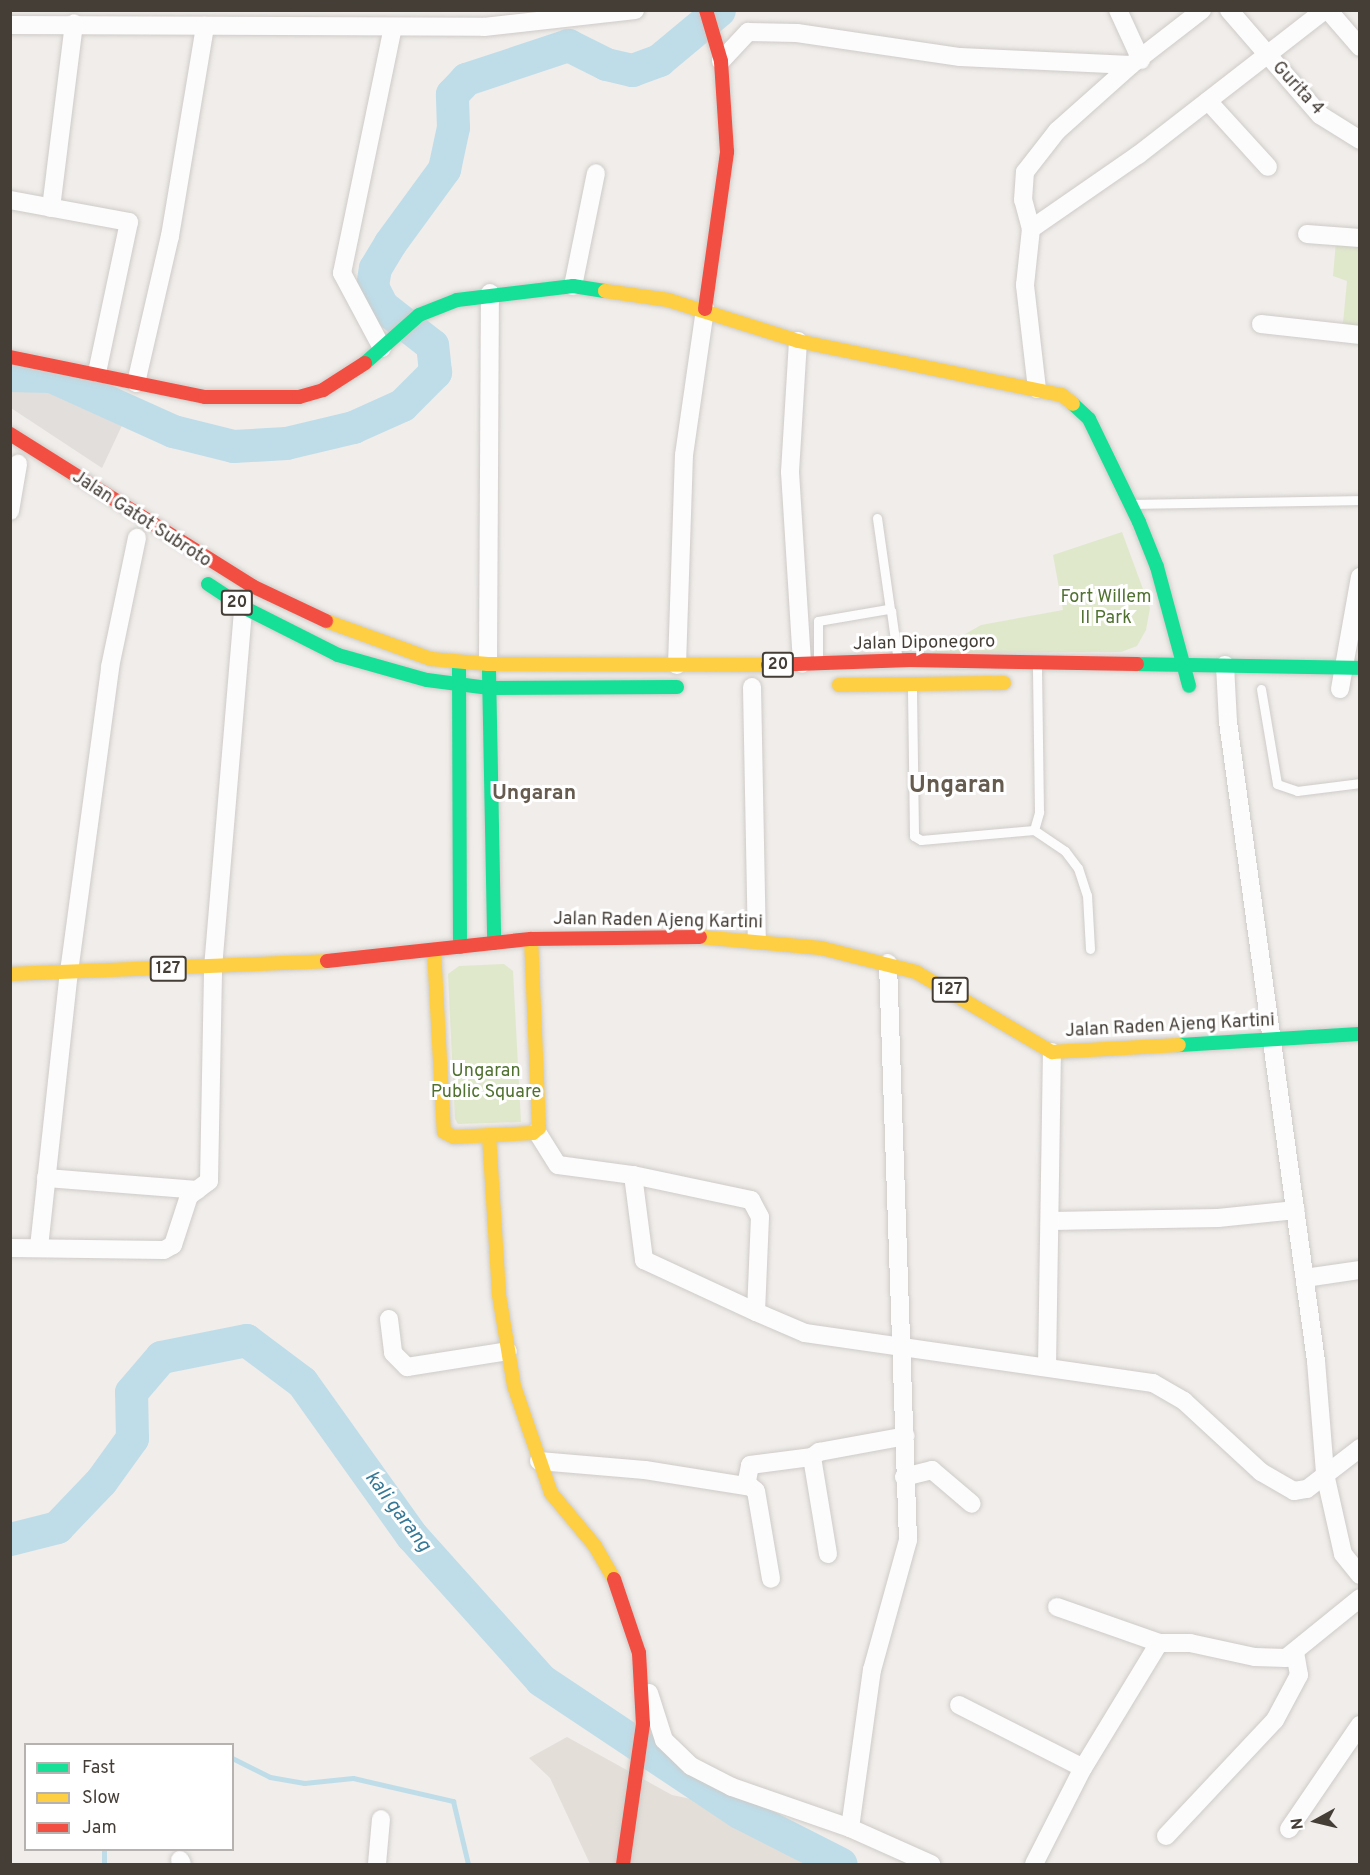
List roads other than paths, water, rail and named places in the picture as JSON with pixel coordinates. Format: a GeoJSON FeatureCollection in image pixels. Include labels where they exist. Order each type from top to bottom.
{"type":"FeatureCollection","features":[{"type":"Feature","properties":{"kind":"main road"},"geometry":{"type":"LineString","coordinates":[[705,309],[726,177],[721,61],[711,35],[706,10]]}},
{"type":"Feature","properties":{"kind":"main road"},"geometry":{"type":"LineString","coordinates":[[10,357],[206,397],[299,397],[323,390],[353,373],[419,315],[458,300],[490,293],[573,286],[621,290],[705,309],[798,341],[1062,395],[1080,408],[1131,504],[1157,567],[1184,664],[1207,687]]}},
{"type":"Feature","properties":{"kind":"main road","name":"Jalan Gatot Subroto"},"geometry":{"type":"LineString","coordinates":[[10,434],[252,586],[349,632],[431,659],[488,664]]}},
{"type":"Feature","properties":{"kind":"main road","name":"Jalan Gatot Subroto"},"geometry":{"type":"LineString","coordinates":[[194,576],[243,607],[338,655],[457,686],[489,688]]}},
{"type":"Feature","properties":{"kind":"main road","name":"Jalan Diponegoro"},"geometry":{"type":"LineString","coordinates":[[488,664],[677,665],[904,661],[1352,668]]}},
{"type":"Feature","properties":{"kind":"main road"},"geometry":{"type":"LineString","coordinates":[[459,663],[457,686],[460,947]]}},
{"type":"Feature","properties":{"kind":"main road"},"geometry":{"type":"LineString","coordinates":[[488,664],[494,943]]}},
{"type":"Feature","properties":{"kind":"main road"},"geometry":{"type":"LineString","coordinates":[[829,685],[1042,683]]}},
{"type":"Feature","properties":{"kind":"main road"},"geometry":{"type":"LineString","coordinates":[[1168,686],[1266,689]]}},
{"type":"Feature","properties":{"kind":"main road","name":"20"},"geometry":{"type":"LineString","coordinates":[[489,688],[687,687]]}},
{"type":"Feature","properties":{"kind":"main road"},"geometry":{"type":"LineString","coordinates":[[1334,689],[1359,690]]}},
{"type":"Feature","properties":{"kind":"main road"},"geometry":{"type":"LineString","coordinates":[[458,808],[490,807]]}},
{"type":"Feature","properties":{"kind":"main road"},"geometry":{"type":"LineString","coordinates":[[434,950],[443,1128],[454,1137],[537,1132],[531,939]]}},
{"type":"Feature","properties":{"kind":"main road","name":"Jalan Raden Ajeng Kartini"},"geometry":{"type":"LineString","coordinates":[[434,950],[531,939],[757,939],[888,963],[944,986],[1052,1052],[1359,1034]]}},
{"type":"Feature","properties":{"kind":"main road","name":"127"},"geometry":{"type":"LineString","coordinates":[[10,974],[213,968],[434,950]]}},
{"type":"Feature","properties":{"kind":"main road"},"geometry":{"type":"LineString","coordinates":[[489,1135],[498,1284],[514,1386],[551,1492],[595,1546],[615,1578],[629,1612],[639,1653],[642,1724],[623,1864]]}},
{"type":"Feature","properties":{"kind":"street"},"geometry":{"type":"LineString","coordinates":[[10,25],[49,17],[74,23],[393,27],[635,10]]}},
{"type":"Feature","properties":{"kind":"street"},"geometry":{"type":"LineString","coordinates":[[1118,10],[1136,62]]}},
{"type":"Feature","properties":{"kind":"street"},"geometry":{"type":"LineString","coordinates":[[1037,389],[1025,285],[1031,229],[1022,193],[1025,172],[1057,131],[1136,62],[1202,10]]}},
{"type":"Feature","properties":{"kind":"street","name":"Gurita 4"},"geometry":{"type":"LineString","coordinates":[[1229,10],[1265,55],[1320,115],[1359,140]]}},
{"type":"Feature","properties":{"kind":"street"},"geometry":{"type":"LineString","coordinates":[[1031,229],[1208,101],[1326,10],[1359,47]]}},
{"type":"Feature","properties":{"kind":"street"},"geometry":{"type":"LineString","coordinates":[[51,208],[74,23]]}},
{"type":"Feature","properties":{"kind":"street"},"geometry":{"type":"LineString","coordinates":[[136,383],[170,236],[205,26]]}},
{"type":"Feature","properties":{"kind":"street"},"geometry":{"type":"LineString","coordinates":[[387,343],[342,273],[393,27]]}},
{"type":"Feature","properties":{"kind":"street"},"geometry":{"type":"LineString","coordinates":[[721,61],[748,32],[767,32],[797,33],[960,57],[1136,62]]}},
{"type":"Feature","properties":{"kind":"street"},"geometry":{"type":"LineString","coordinates":[[1208,101],[1268,167]]}},
{"type":"Feature","properties":{"kind":"street"},"geometry":{"type":"LineString","coordinates":[[573,286],[596,173]]}},
{"type":"Feature","properties":{"kind":"street"},"geometry":{"type":"LineString","coordinates":[[10,200],[129,222],[97,373]]}},
{"type":"Feature","properties":{"kind":"street"},"geometry":{"type":"LineString","coordinates":[[1307,234],[1359,238]]}},
{"type":"Feature","properties":{"kind":"street"},"geometry":{"type":"LineString","coordinates":[[488,664],[490,293]]}},
{"type":"Feature","properties":{"kind":"street"},"geometry":{"type":"LineString","coordinates":[[677,665],[684,455],[705,309]]}},
{"type":"Feature","properties":{"kind":"street"},"geometry":{"type":"LineString","coordinates":[[1261,324],[1359,335]]}},
{"type":"Feature","properties":{"kind":"street"},"geometry":{"type":"LineString","coordinates":[[798,341],[790,472],[810,664]]}},
{"type":"Feature","properties":{"kind":"street"},"geometry":{"type":"LineString","coordinates":[[10,511],[19,464]]}},
{"type":"Feature","properties":{"kind":"street"},"geometry":{"type":"LineString","coordinates":[[39,1247],[69,972],[110,667],[137,538]]}},
{"type":"Feature","properties":{"kind":"street"},"geometry":{"type":"LineString","coordinates":[[1334,689],[1352,668],[1359,577]]}},
{"type":"Feature","properties":{"kind":"street"},"geometry":{"type":"LineString","coordinates":[[10,1248],[164,1250],[173,1245],[189,1196],[209,1181],[213,968],[243,607]]}},
{"type":"Feature","properties":{"kind":"street"},"geometry":{"type":"LineString","coordinates":[[1225,666],[1207,687],[1270,1038],[1296,1210],[1325,1474],[1343,1554],[1359,1575]]}},
{"type":"Feature","properties":{"kind":"street"},"geometry":{"type":"LineString","coordinates":[[752,686],[757,939]]}},
{"type":"Feature","properties":{"kind":"street"},"geometry":{"type":"LineString","coordinates":[[850,1828],[872,1670],[908,1540],[904,1478],[906,1436],[899,1347],[899,1220],[888,963]]}},
{"type":"Feature","properties":{"kind":"street"},"geometry":{"type":"LineString","coordinates":[[1047,1367],[1052,1052]]}},
{"type":"Feature","properties":{"kind":"street"},"geometry":{"type":"LineString","coordinates":[[537,1132],[558,1165],[633,1175],[751,1200],[760,1217],[756,1312]]}},
{"type":"Feature","properties":{"kind":"street"},"geometry":{"type":"LineString","coordinates":[[633,1175],[644,1260],[805,1333],[1137,1378],[1161,1386],[1184,1401],[1261,1472],[1294,1491],[1307,1489],[1359,1448]]}},
{"type":"Feature","properties":{"kind":"street"},"geometry":{"type":"LineString","coordinates":[[46,1178],[198,1190]]}},
{"type":"Feature","properties":{"kind":"street"},"geometry":{"type":"LineString","coordinates":[[1051,1221],[1218,1218],[1296,1210]]}},
{"type":"Feature","properties":{"kind":"street"},"geometry":{"type":"LineString","coordinates":[[1305,1278],[1359,1270]]}},
{"type":"Feature","properties":{"kind":"street"},"geometry":{"type":"LineString","coordinates":[[389,1319],[393,1353],[407,1367],[508,1351]]}},
{"type":"Feature","properties":{"kind":"street"},"geometry":{"type":"LineString","coordinates":[[746,1486],[750,1465],[812,1457],[819,1452],[906,1436]]}},
{"type":"Feature","properties":{"kind":"street"},"geometry":{"type":"LineString","coordinates":[[812,1457],[828,1554]]}},
{"type":"Feature","properties":{"kind":"street"},"geometry":{"type":"LineString","coordinates":[[539,1461],[645,1470],[746,1486],[756,1491],[771,1579]]}},
{"type":"Feature","properties":{"kind":"street"},"geometry":{"type":"LineString","coordinates":[[904,1478],[932,1470],[972,1504]]}},
{"type":"Feature","properties":{"kind":"street"},"geometry":{"type":"LineString","coordinates":[[1057,1607],[1159,1643],[1190,1643],[1272,1659],[1295,1653],[1359,1599]]}},
{"type":"Feature","properties":{"kind":"street"},"geometry":{"type":"LineString","coordinates":[[1034,1864],[1083,1768],[1159,1643]]}},
{"type":"Feature","properties":{"kind":"street"},"geometry":{"type":"LineString","coordinates":[[639,1653],[664,1740],[691,1766],[732,1787],[850,1828],[932,1864]]}},
{"type":"Feature","properties":{"kind":"street"},"geometry":{"type":"LineString","coordinates":[[1166,1836],[1275,1720],[1299,1675],[1295,1653]]}},
{"type":"Feature","properties":{"kind":"street"},"geometry":{"type":"LineString","coordinates":[[959,1705],[1083,1768]]}},
{"type":"Feature","properties":{"kind":"street"},"geometry":{"type":"LineString","coordinates":[[1289,1829],[1359,1725]]}},
{"type":"Feature","properties":{"kind":"street"},"geometry":{"type":"LineString","coordinates":[[377,1864],[381,1819]]}},
{"type":"Feature","properties":{"kind":"lane"},"geometry":{"type":"LineString","coordinates":[[1131,504],[1359,500]]}},
{"type":"Feature","properties":{"kind":"lane"},"geometry":{"type":"LineString","coordinates":[[878,518],[890,609],[911,685],[914,836],[921,840],[1034,830],[1065,851],[1078,868],[1087,895],[1090,949]]}},
{"type":"Feature","properties":{"kind":"lane"},"geometry":{"type":"LineString","coordinates":[[810,664],[818,621],[890,609]]}},
{"type":"Feature","properties":{"kind":"lane"},"geometry":{"type":"LineString","coordinates":[[1034,830],[1039,812],[1042,683],[1038,662]]}},
{"type":"Feature","properties":{"kind":"lane"},"geometry":{"type":"LineString","coordinates":[[1266,689],[1277,784],[1297,791],[1359,783]]}},
{"type":"Feature","properties":{"kind":"waterway"},"geometry":{"type":"LineString","coordinates":[[10,375],[51,376],[173,431],[233,446],[286,443],[353,427],[402,405],[435,372],[432,345],[382,306],[372,286],[375,268],[390,243],[444,169],[453,127],[452,94],[466,79],[568,45],[606,64],[632,70],[659,60],[719,10]]}},
{"type":"Feature","properties":{"kind":"waterway","name":"kali garang"},"geometry":{"type":"LineString","coordinates":[[10,1539],[57,1527],[101,1481],[132,1438],[131,1392],[161,1357],[246,1340],[302,1382],[412,1536],[541,1680],[739,1812],[841,1864]]}},
{"type":"Feature","properties":{"kind":"waterway"},"geometry":{"type":"LineString","coordinates":[[234,1759],[270,1777],[304,1783],[353,1778],[453,1801],[468,1864]]}},
{"type":"Feature","properties":{"kind":"waterway"},"geometry":{"type":"LineString","coordinates":[[104,1851],[104,1864]]}},
{"type":"Feature","properties":{"kind":"district","name":"Ungaran"},"geometry":{"type":"Point","coordinates":[957,787]}},
{"type":"Feature","properties":{"kind":"district","name":"Ungaran"},"geometry":{"type":"Point","coordinates":[534,794]}},
{"type":"Feature","properties":{"kind":"park label","name":"Fort Willem II Park"},"geometry":{"type":"Point","coordinates":[1106,609]}},
{"type":"Feature","properties":{"kind":"park label","name":"Ungaran Public Square"},"geometry":{"type":"Point","coordinates":[486,1083]}}]}
